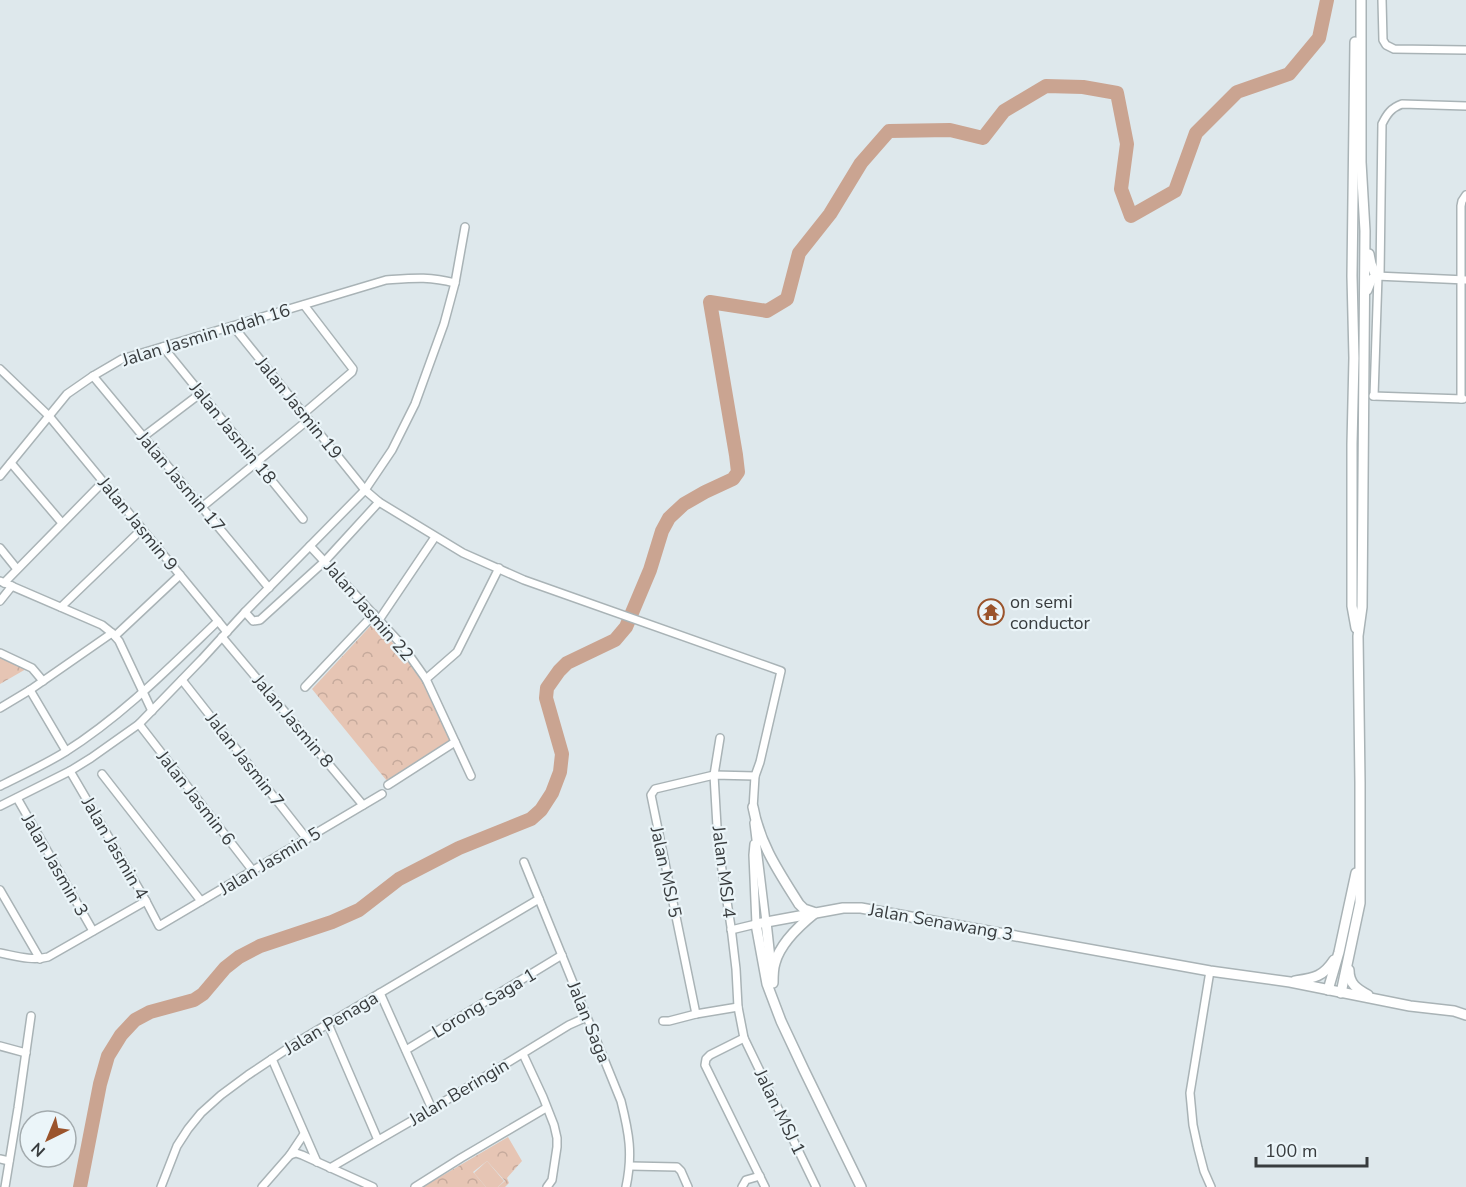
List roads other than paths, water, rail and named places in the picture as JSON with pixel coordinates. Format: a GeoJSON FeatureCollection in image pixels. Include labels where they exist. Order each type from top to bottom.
{"type":"FeatureCollection","features":[{"type":"Feature","properties":{"kind":"street"},"geometry":{"type":"LineString","coordinates":[[1354,358],[1352,276],[1355,0]]}},
{"type":"Feature","properties":{"kind":"street"},"geometry":{"type":"LineString","coordinates":[[1361,0],[1361,162],[1369,396]]}},
{"type":"Feature","properties":{"kind":"street"},"geometry":{"type":"LineString","coordinates":[[1382,0],[1383,40],[1390,48],[1466,50]]}},
{"type":"Feature","properties":{"kind":"street"},"geometry":{"type":"LineString","coordinates":[[1341,993],[1360,903],[1358,636],[1362,607],[1369,396],[1378,276],[1382,124],[1388,111],[1402,104],[1466,106]]}},
{"type":"Feature","properties":{"kind":"street"},"geometry":{"type":"LineString","coordinates":[[1354,190],[1356,263],[1364,275]]}},
{"type":"Feature","properties":{"kind":"street"},"geometry":{"type":"LineString","coordinates":[[1369,396],[1464,399],[1464,280],[1461,206],[1466,195]]}},
{"type":"Feature","properties":{"kind":"street"},"geometry":{"type":"LineString","coordinates":[[0,806],[70,771],[139,724],[365,490],[392,450],[415,404],[444,324],[455,283],[465,227]]}},
{"type":"Feature","properties":{"kind":"street"},"geometry":{"type":"LineString","coordinates":[[1365,231],[1371,264],[1378,276]]}},
{"type":"Feature","properties":{"kind":"street"},"geometry":{"type":"LineString","coordinates":[[1358,636],[1352,606],[1352,444],[1356,284],[1364,275],[1464,280]]}},
{"type":"Feature","properties":{"kind":"street"},"geometry":{"type":"LineString","coordinates":[[1365,314],[1368,285],[1378,276]]}},
{"type":"Feature","properties":{"kind":"street","name":"Jalan Jasmin Indah 16"},"geometry":{"type":"LineString","coordinates":[[0,476],[67,394],[122,359],[386,280],[416,277],[438,278],[455,283]]}},
{"type":"Feature","properties":{"kind":"street"},"geometry":{"type":"LineString","coordinates":[[202,507],[257,462],[352,372],[304,305]]}},
{"type":"Feature","properties":{"kind":"street","name":"Jalan Jasmin 19"},"geometry":{"type":"LineString","coordinates":[[232,326],[365,490],[379,502],[463,553],[534,583],[781,671],[755,776]]}},
{"type":"Feature","properties":{"kind":"street","name":"Jalan Jasmin 18"},"geometry":{"type":"LineString","coordinates":[[163,347],[303,519]]}},
{"type":"Feature","properties":{"kind":"street","name":"Jalan Jasmin 9"},"geometry":{"type":"LineString","coordinates":[[0,369],[49,416],[218,621],[225,634]]}},
{"type":"Feature","properties":{"kind":"street","name":"Jalan Jasmin 17"},"geometry":{"type":"LineString","coordinates":[[93,376],[268,588]]}},
{"type":"Feature","properties":{"kind":"street"},"geometry":{"type":"LineString","coordinates":[[143,436],[201,393]]}},
{"type":"Feature","properties":{"kind":"street"},"geometry":{"type":"LineString","coordinates":[[11,463],[62,523]]}},
{"type":"Feature","properties":{"kind":"street"},"geometry":{"type":"LineString","coordinates":[[103,482],[2,582],[102,625],[113,634],[119,641],[152,711]]}},
{"type":"Feature","properties":{"kind":"street"},"geometry":{"type":"LineString","coordinates":[[245,612],[253,621],[260,620],[325,561],[379,502]]}},
{"type":"Feature","properties":{"kind":"street"},"geometry":{"type":"LineString","coordinates":[[61,608],[142,529]]}},
{"type":"Feature","properties":{"kind":"street"},"geometry":{"type":"LineString","coordinates":[[305,687],[376,617],[435,537]]}},
{"type":"Feature","properties":{"kind":"street","name":"Jalan Jasmin 22"},"geometry":{"type":"LineString","coordinates":[[310,546],[402,645],[426,679],[471,776]]}},
{"type":"Feature","properties":{"kind":"street"},"geometry":{"type":"LineString","coordinates":[[0,548],[17,569]]}},
{"type":"Feature","properties":{"kind":"street"},"geometry":{"type":"LineString","coordinates":[[426,679],[457,652],[499,568]]}},
{"type":"Feature","properties":{"kind":"street"},"geometry":{"type":"LineString","coordinates":[[0,708],[113,634],[180,575]]}},
{"type":"Feature","properties":{"kind":"street"},"geometry":{"type":"LineString","coordinates":[[0,601],[12,586]]}},
{"type":"Feature","properties":{"kind":"street"},"geometry":{"type":"LineString","coordinates":[[0,786],[66,751],[101,727],[143,693],[218,621]]}},
{"type":"Feature","properties":{"kind":"street","name":"Jalan Jasmin 8"},"geometry":{"type":"LineString","coordinates":[[225,634],[363,806]]}},
{"type":"Feature","properties":{"kind":"street"},"geometry":{"type":"LineString","coordinates":[[0,653],[32,668],[44,681]]}},
{"type":"Feature","properties":{"kind":"street","name":"Jalan Jasmin 7"},"geometry":{"type":"LineString","coordinates":[[182,680],[308,839]]}},
{"type":"Feature","properties":{"kind":"street"},"geometry":{"type":"LineString","coordinates":[[30,690],[66,751]]}},
{"type":"Feature","properties":{"kind":"street","name":"Jalan Jasmin 6"},"geometry":{"type":"LineString","coordinates":[[139,724],[253,871]]}},
{"type":"Feature","properties":{"kind":"street","name":"Jalan MSJ 4"},"geometry":{"type":"LineString","coordinates":[[720,738],[714,775],[718,844],[731,930],[738,1007],[744,1038]]}},
{"type":"Feature","properties":{"kind":"street"},"geometry":{"type":"LineString","coordinates":[[388,785],[456,742]]}},
{"type":"Feature","properties":{"kind":"street","name":"Jalan Jasmin 4"},"geometry":{"type":"LineString","coordinates":[[70,771],[159,926]]}},
{"type":"Feature","properties":{"kind":"street"},"geometry":{"type":"LineString","coordinates":[[102,774],[201,901]]}},
{"type":"Feature","properties":{"kind":"street","name":"Jalan MSJ 5"},"geometry":{"type":"LineString","coordinates":[[696,1014],[651,795],[655,789],[714,775],[755,776]]}},
{"type":"Feature","properties":{"kind":"street"},"geometry":{"type":"LineString","coordinates":[[755,776],[753,807],[766,984],[804,1070],[861,1187]]}},
{"type":"Feature","properties":{"kind":"street","name":"Jalan Jasmin 5"},"geometry":{"type":"LineString","coordinates":[[159,926],[382,794]]}},
{"type":"Feature","properties":{"kind":"street","name":"Jalan Jasmin 3"},"geometry":{"type":"LineString","coordinates":[[17,798],[93,931]]}},
{"type":"Feature","properties":{"kind":"street"},"geometry":{"type":"LineString","coordinates":[[753,807],[756,825],[770,856],[799,904],[804,909],[815,912]]}},
{"type":"Feature","properties":{"kind":"street"},"geometry":{"type":"LineString","coordinates":[[1328,990],[1339,952],[1360,856]]}},
{"type":"Feature","properties":{"kind":"street","name":"Jalan Saga"},"geometry":{"type":"LineString","coordinates":[[524,862],[621,1101],[629,1133],[630,1166],[626,1187]]}},
{"type":"Feature","properties":{"kind":"street"},"geometry":{"type":"LineString","coordinates":[[0,890],[40,959]]}},
{"type":"Feature","properties":{"kind":"street","name":"Jalan Penaga"},"geometry":{"type":"LineString","coordinates":[[161,1187],[177,1146],[188,1129],[201,1113],[221,1095],[328,1024],[539,899]]}},
{"type":"Feature","properties":{"kind":"street"},"geometry":{"type":"LineString","coordinates":[[0,953],[27,959],[48,957],[146,900]]}},
{"type":"Feature","properties":{"kind":"street","name":"Jalan Senawang 3"},"geometry":{"type":"LineString","coordinates":[[761,923],[815,912],[861,908],[1117,954],[1290,982],[1410,1006],[1454,1011],[1466,1015]]}},
{"type":"Feature","properties":{"kind":"street"},"geometry":{"type":"LineString","coordinates":[[773,983],[775,962],[782,950],[799,926],[815,912]]}},
{"type":"Feature","properties":{"kind":"street"},"geometry":{"type":"LineString","coordinates":[[731,930],[761,923]]}},
{"type":"Feature","properties":{"kind":"street"},"geometry":{"type":"LineString","coordinates":[[761,923],[775,1004]]}},
{"type":"Feature","properties":{"kind":"street"},"geometry":{"type":"LineString","coordinates":[[1352,941],[1348,974],[1356,988],[1372,998]]}},
{"type":"Feature","properties":{"kind":"street"},"geometry":{"type":"LineString","coordinates":[[1290,982],[1322,974],[1339,952]]}},
{"type":"Feature","properties":{"kind":"street","name":"Lorong Saga 1"},"geometry":{"type":"LineString","coordinates":[[406,1050],[562,956]]}},
{"type":"Feature","properties":{"kind":"street"},"geometry":{"type":"LineString","coordinates":[[1210,970],[1190,1093],[1198,1148],[1211,1187]]}},
{"type":"Feature","properties":{"kind":"street"},"geometry":{"type":"LineString","coordinates":[[380,993],[432,1108]]}},
{"type":"Feature","properties":{"kind":"street"},"geometry":{"type":"LineString","coordinates":[[663,1021],[738,1007]]}},
{"type":"Feature","properties":{"kind":"street"},"geometry":{"type":"LineString","coordinates":[[5,1187],[31,1016]]}},
{"type":"Feature","properties":{"kind":"street","name":"Jalan Beringin"},"geometry":{"type":"LineString","coordinates":[[330,1168],[569,1025],[587,1017]]}},
{"type":"Feature","properties":{"kind":"street"},"geometry":{"type":"LineString","coordinates":[[328,1024],[378,1140]]}},
{"type":"Feature","properties":{"kind":"street"},"geometry":{"type":"LineString","coordinates":[[744,1038],[710,1055],[705,1065],[765,1187]]}},
{"type":"Feature","properties":{"kind":"street","name":"Jalan MSJ 1"},"geometry":{"type":"LineString","coordinates":[[744,1038],[816,1187]]}},
{"type":"Feature","properties":{"kind":"street"},"geometry":{"type":"LineString","coordinates":[[0,1046],[26,1053]]}},
{"type":"Feature","properties":{"kind":"street"},"geometry":{"type":"LineString","coordinates":[[523,1054],[554,1125],[557,1147],[552,1180],[547,1187]]}},
{"type":"Feature","properties":{"kind":"street"},"geometry":{"type":"LineString","coordinates":[[272,1059],[317,1162]]}},
{"type":"Feature","properties":{"kind":"street"},"geometry":{"type":"LineString","coordinates":[[415,1187],[546,1108]]}},
{"type":"Feature","properties":{"kind":"street"},"geometry":{"type":"LineString","coordinates":[[262,1187],[290,1155],[304,1134]]}},
{"type":"Feature","properties":{"kind":"street"},"geometry":{"type":"LineString","coordinates":[[290,1155],[296,1153],[302,1155],[373,1187]]}},
{"type":"Feature","properties":{"kind":"street"},"geometry":{"type":"LineString","coordinates":[[0,1159],[9,1161]]}},
{"type":"Feature","properties":{"kind":"street"},"geometry":{"type":"LineString","coordinates":[[630,1166],[677,1167],[688,1187]]}},
{"type":"Feature","properties":{"kind":"street"},"geometry":{"type":"LineString","coordinates":[[742,1187],[746,1180],[760,1176]]}},
{"type":"Feature","properties":{"kind":"waterway"},"geometry":{"type":"LineString","coordinates":[[80,1187],[100,1084],[108,1056],[121,1035],[135,1020],[150,1012],[194,1000],[203,994],[225,968],[239,957],[260,946],[332,922],[359,910],[399,879],[459,848],[531,819],[541,810],[552,793],[560,772],[562,754],[546,698],[547,688],[567,663],[615,640],[626,627],[669,518],[684,504],[733,479],[738,472],[710,302],[767,311],[787,299],[799,253],[830,214],[861,163],[889,131],[950,130],[983,138],[1004,111],[1046,86],[1083,87],[1117,93],[1127,144],[1121,189],[1131,216],[1175,191],[1196,133],[1237,92],[1289,74],[1319,38],[1327,0]]}},
{"type":"Feature","properties":{"kind":"place","name":"on semi conductor"},"geometry":{"type":"Point","coordinates":[991,612]}}]}
